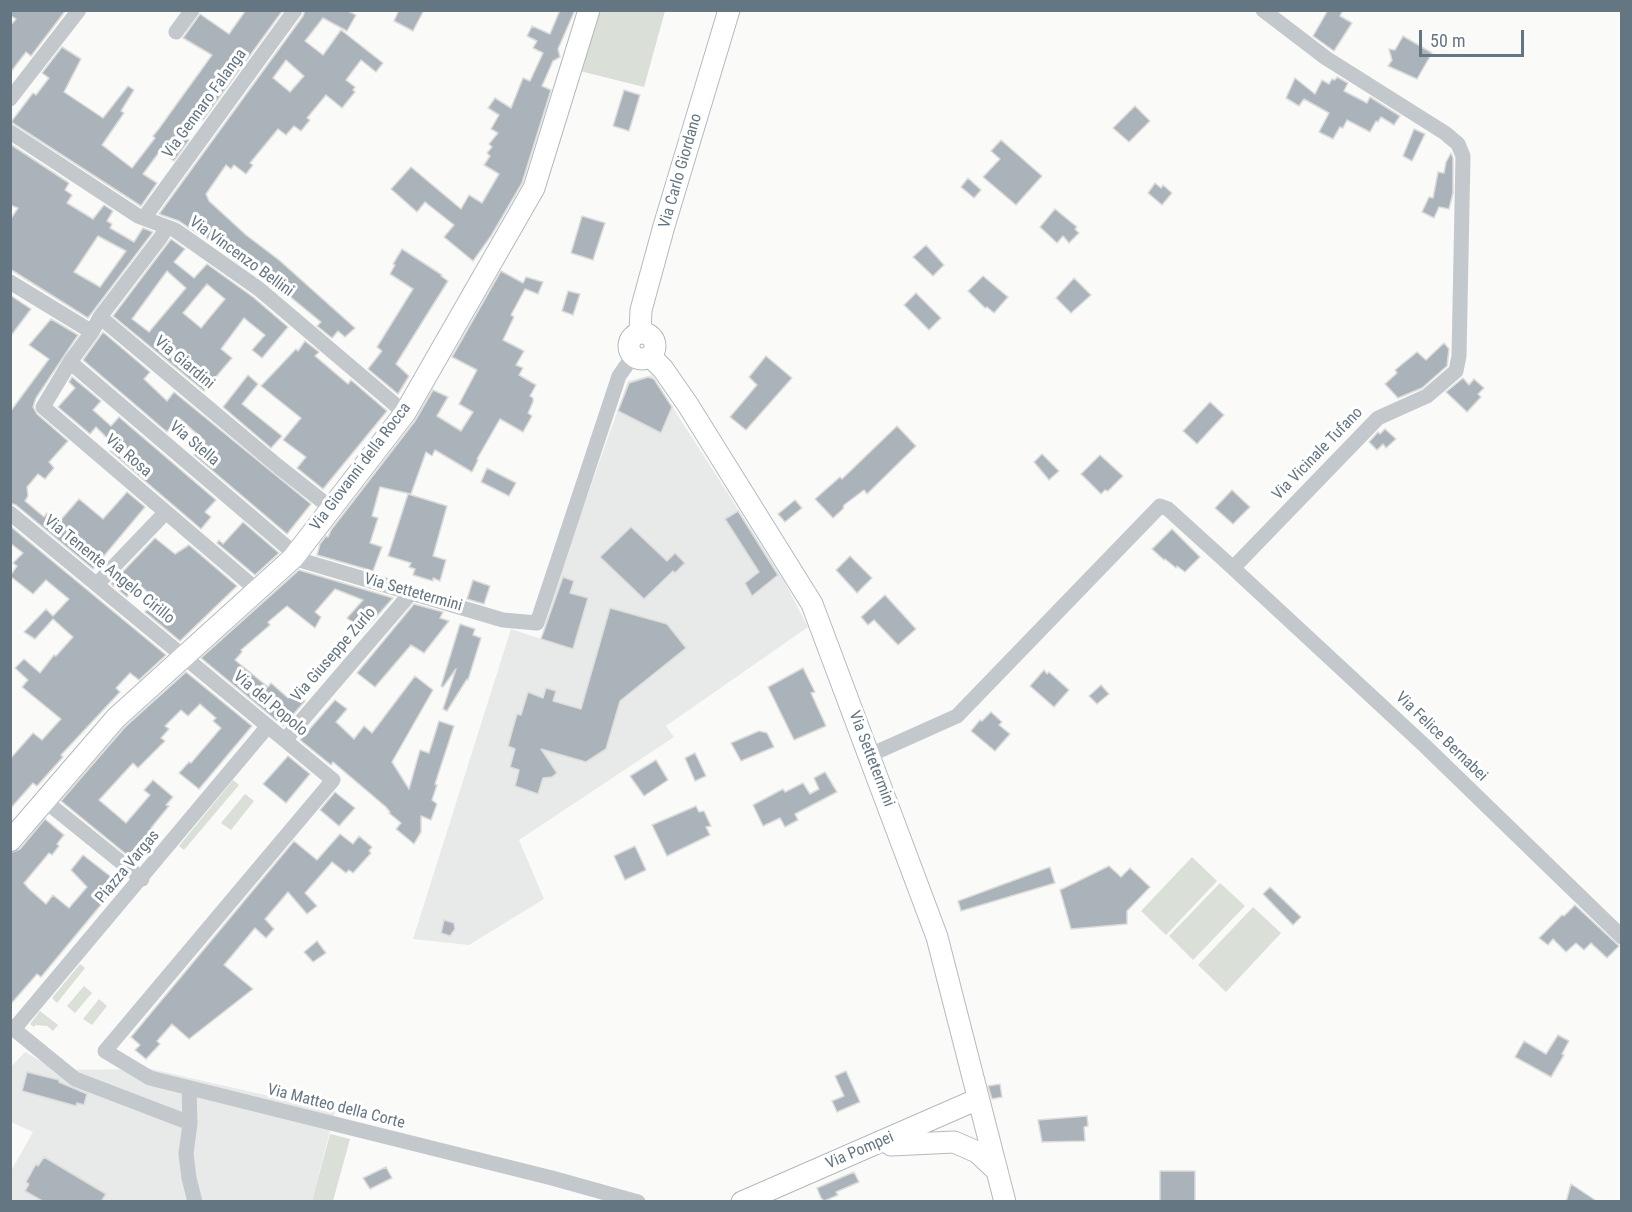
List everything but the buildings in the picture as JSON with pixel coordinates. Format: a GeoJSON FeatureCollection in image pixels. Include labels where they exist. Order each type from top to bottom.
{"type":"FeatureCollection","features":[{"type":"Feature","properties":{"kind":"street"},"geometry":{"type":"LineString","coordinates":[[10,99],[79,10]]}},
{"type":"Feature","properties":{"kind":"street"},"geometry":{"type":"LineString","coordinates":[[176,32],[192,10]]}},
{"type":"Feature","properties":{"kind":"street","name":"Via Gennaro Falanga"},"geometry":{"type":"LineString","coordinates":[[144,218],[295,10]]}},
{"type":"Feature","properties":{"kind":"street","name":"Via Giovanni della Rocca"},"geometry":{"type":"LineString","coordinates":[[10,841],[116,718],[294,556],[405,413],[534,188],[589,10]]}},
{"type":"Feature","properties":{"kind":"street","name":"Via Carlo Giordano"},"geometry":{"type":"LineString","coordinates":[[642,356],[655,349],[654,341],[648,335],[640,333],[642,310],[729,10]]}},
{"type":"Feature","properties":{"kind":"street","name":"Via Vicinale Tufano"},"geometry":{"type":"LineString","coordinates":[[1233,568],[1378,418],[1427,396],[1456,371],[1460,356],[1462,156],[1458,144],[1445,133],[1326,58],[1263,10]]}},
{"type":"Feature","properties":{"kind":"street","name":"Via Vincenzo Bellini"},"geometry":{"type":"LineString","coordinates":[[10,132],[144,218],[175,230],[259,289],[405,413]]}},
{"type":"Feature","properties":{"kind":"street"},"geometry":{"type":"LineString","coordinates":[[10,282],[92,332],[100,317],[161,237],[166,227]]}},
{"type":"Feature","properties":{"kind":"street","name":"Via Giardini"},"geometry":{"type":"LineString","coordinates":[[100,317],[121,332],[279,467],[331,508]]}},
{"type":"Feature","properties":{"kind":"street","name":"Via Rosa"},"geometry":{"type":"LineString","coordinates":[[92,332],[70,362],[43,407],[257,590]]}},
{"type":"Feature","properties":{"kind":"street","name":"Via Settetermini"},"geometry":{"type":"LineString","coordinates":[[294,556],[503,620],[537,623],[619,376],[642,356],[663,369],[688,405],[812,604],[937,937],[1005,1202]]}},
{"type":"Feature","properties":{"kind":"street","name":"Via Stella"},"geometry":{"type":"LineString","coordinates":[[70,362],[294,556]]}},
{"type":"Feature","properties":{"kind":"street"},"geometry":{"type":"LineString","coordinates":[[870,755],[957,716],[1160,506],[1168,509],[1233,568]]}},
{"type":"Feature","properties":{"kind":"street","name":"Via Tenente Angelo Cirillo"},"geometry":{"type":"LineString","coordinates":[[10,513],[184,656]]}},
{"type":"Feature","properties":{"kind":"street"},"geometry":{"type":"LineString","coordinates":[[98,584],[165,513]]}},
{"type":"Feature","properties":{"kind":"street","name":"Via Felice Bernabei"},"geometry":{"type":"LineString","coordinates":[[1233,568],[1425,746],[1622,937]]}},
{"type":"Feature","properties":{"kind":"street","name":"Via Giuseppe Zurlo"},"geometry":{"type":"LineString","coordinates":[[285,740],[411,593]]}},
{"type":"Feature","properties":{"kind":"street","name":"Via del Popolo"},"geometry":{"type":"LineString","coordinates":[[105,1052],[333,780],[184,656]]}},
{"type":"Feature","properties":{"kind":"street","name":"Piazza Vargas"},"geometry":{"type":"LineString","coordinates":[[12,1028],[142,879],[268,726]]}},
{"type":"Feature","properties":{"kind":"street"},"geometry":{"type":"LineString","coordinates":[[44,800],[142,879]]}},
{"type":"Feature","properties":{"kind":"street"},"geometry":{"type":"LineString","coordinates":[[12,1028],[75,1079],[190,1123]]}},
{"type":"Feature","properties":{"kind":"street","name":"Via Matteo della Corte"},"geometry":{"type":"LineString","coordinates":[[105,1052],[150,1078],[189,1089],[558,1180],[638,1202]]}},
{"type":"Feature","properties":{"kind":"street"},"geometry":{"type":"LineString","coordinates":[[937,1118],[966,1084],[969,1065]]}},
{"type":"Feature","properties":{"kind":"street"},"geometry":{"type":"LineString","coordinates":[[189,1089],[190,1123],[186,1154],[195,1202]]}},
{"type":"Feature","properties":{"kind":"street","name":"Via Pompei"},"geometry":{"type":"LineString","coordinates":[[742,1202],[978,1099]]}},
{"type":"Feature","properties":{"kind":"street"},"geometry":{"type":"LineString","coordinates":[[872,1146],[954,1142],[977,1152],[996,1170]]}},
{"type":"Feature","properties":{"kind":"street","name":"Via Matteo della Corte"},"geometry":{"type":"LineString","coordinates":[[558,1180],[585,1195],[606,1202]]}},
{"type":"Feature","properties":{"kind":"shaded area"},"geometry":{"type":"Polygon","coordinates":[[[600,11],[665,11],[644,87],[580,71],[600,11]]]}},
{"type":"Feature","properties":{"kind":"shaded area"},"geometry":{"type":"Polygon","coordinates":[[[652,375],[784,581],[808,627],[666,726],[674,737],[519,840],[544,899],[469,945],[413,939],[511,629],[541,639],[559,576],[628,381],[652,375]]]}},
{"type":"Feature","properties":{"kind":"shaded area"},"geometry":{"type":"Polygon","coordinates":[[[233,780],[239,785],[184,850],[179,846],[233,780]]]}},
{"type":"Feature","properties":{"kind":"shaded area"},"geometry":{"type":"Polygon","coordinates":[[[245,794],[254,801],[231,830],[221,823],[245,794]]]}},
{"type":"Feature","properties":{"kind":"shaded area"},"geometry":{"type":"Polygon","coordinates":[[[1192,857],[1217,881],[1166,935],[1141,911],[1192,857]]]}},
{"type":"Feature","properties":{"kind":"shaded area"},"geometry":{"type":"Polygon","coordinates":[[[1220,883],[1245,906],[1193,960],[1169,936],[1220,883]]]}},
{"type":"Feature","properties":{"kind":"shaded area"},"geometry":{"type":"Polygon","coordinates":[[[1253,907],[1281,933],[1226,992],[1198,965],[1253,907]]]}},
{"type":"Feature","properties":{"kind":"shaded area"},"geometry":{"type":"Polygon","coordinates":[[[80,964],[85,968],[57,1003],[52,998],[80,964]]]}},
{"type":"Feature","properties":{"kind":"shaded area"},"geometry":{"type":"Polygon","coordinates":[[[84,986],[92,993],[75,1013],[67,1006],[84,986]]]}},
{"type":"Feature","properties":{"kind":"shaded area"},"geometry":{"type":"Polygon","coordinates":[[[99,999],[107,1006],[92,1025],[83,1019],[99,999]]]}},
{"type":"Feature","properties":{"kind":"shaded area"},"geometry":{"type":"Polygon","coordinates":[[[40,1011],[58,1025],[53,1031],[47,1026],[35,1025],[34,1027],[30,1024],[40,1011]]]}},
{"type":"Feature","properties":{"kind":"shaded area"},"geometry":{"type":"Polygon","coordinates":[[[25,1052],[56,1070],[151,1069],[335,1111],[312,1201],[11,1201],[11,1171],[33,1132],[11,1122],[10,1068],[25,1052]]]}},
{"type":"Feature","properties":{"kind":"shaded area"},"geometry":{"type":"Polygon","coordinates":[[[330,1134],[350,1139],[333,1201],[312,1201],[330,1134]]]}}]}
